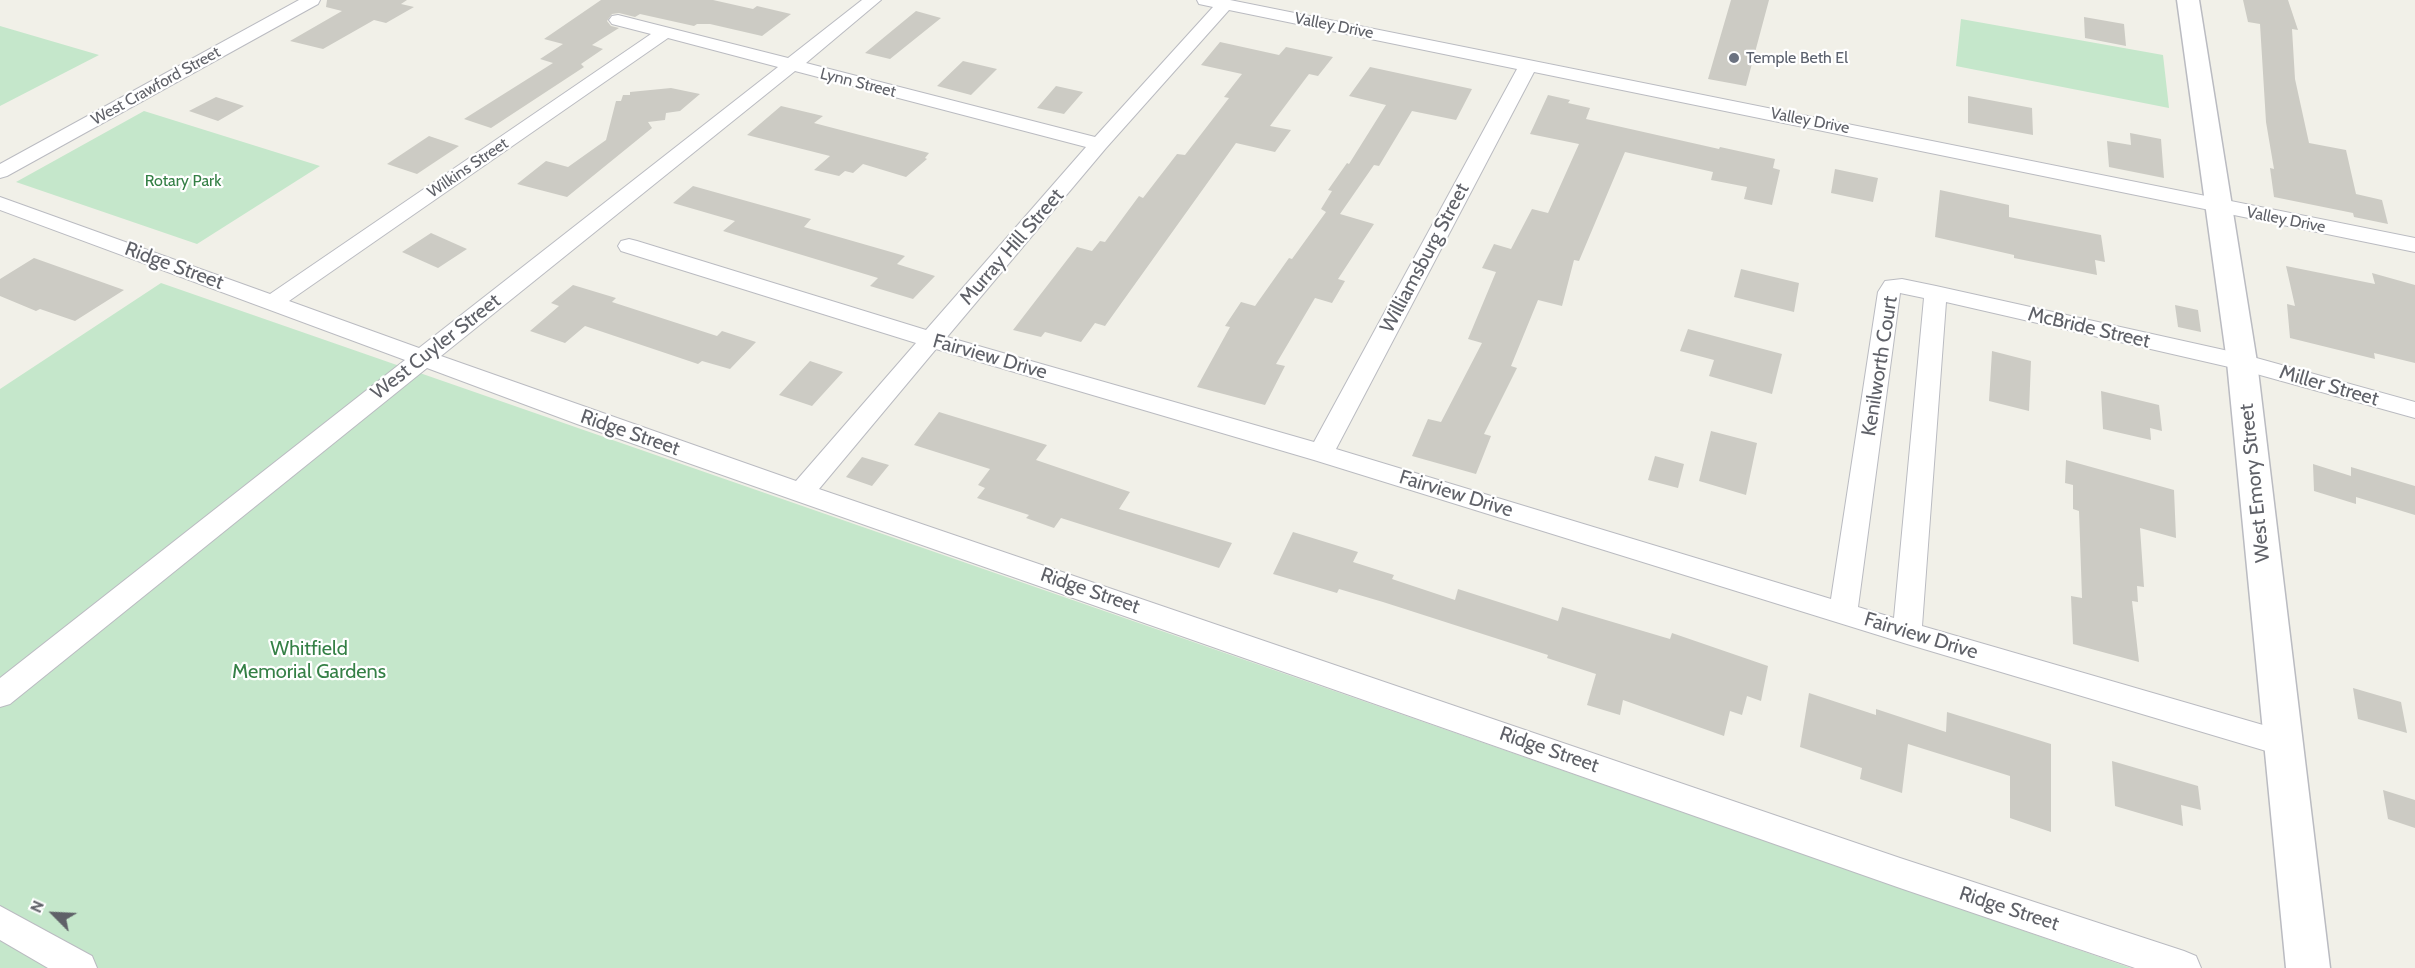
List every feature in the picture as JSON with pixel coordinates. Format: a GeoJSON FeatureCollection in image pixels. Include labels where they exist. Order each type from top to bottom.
{"type":"FeatureCollection","features":[{"type":"Feature","properties":{"kind":"street","name":"West Crawford Street"},"geometry":{"type":"LineString","coordinates":[[0,172],[312,0]]}},
{"type":"Feature","properties":{"kind":"street","name":"West Cuyler Street"},"geometry":{"type":"LineString","coordinates":[[0,695],[873,0]]}},
{"type":"Feature","properties":{"kind":"street","name":"West Emory Street"},"geometry":{"type":"LineString","coordinates":[[2188,0],[2242,362],[2308,968]]}},
{"type":"Feature","properties":{"kind":"street","name":"Valley Drive"},"geometry":{"type":"LineString","coordinates":[[1215,2],[1529,64],[2220,207],[2415,244]]}},
{"type":"Feature","properties":{"kind":"street","name":"Murray Hill Street"},"geometry":{"type":"LineString","coordinates":[[801,492],[1099,144],[1215,2]]}},
{"type":"Feature","properties":{"kind":"street","name":"Lynn Street"},"geometry":{"type":"LineString","coordinates":[[618,20],[1099,144]]}},
{"type":"Feature","properties":{"kind":"street","name":"Wilkins Street"},"geometry":{"type":"LineString","coordinates":[[273,302],[664,33]]}},
{"type":"Feature","properties":{"kind":"street","name":"Williamsburg Street"},"geometry":{"type":"LineString","coordinates":[[1321,453],[1529,64]]}},
{"type":"Feature","properties":{"kind":"street","name":"Ridge Street"},"geometry":{"type":"LineString","coordinates":[[0,203],[586,418],[1900,873],[2184,968]]}},
{"type":"Feature","properties":{"kind":"street","name":"Fairview Drive"},"geometry":{"type":"LineString","coordinates":[[629,246],[932,340],[1321,453],[1907,633],[2283,743]]}},
{"type":"Feature","properties":{"kind":"street","name":"Kenilworth Court"},"geometry":{"type":"LineString","coordinates":[[1843,613],[1889,292],[1893,286],[1902,286],[1936,293]]}},
{"type":"Feature","properties":{"kind":"street","name":"McBride Street"},"geometry":{"type":"LineString","coordinates":[[1936,293],[2242,362]]}},
{"type":"Feature","properties":{"kind":"street"},"geometry":{"type":"LineString","coordinates":[[1907,633],[1936,293]]}},
{"type":"Feature","properties":{"kind":"street","name":"Miller Street"},"geometry":{"type":"LineString","coordinates":[[2242,362],[2415,410]]}},
{"type":"Feature","properties":{"kind":"street"},"geometry":{"type":"LineString","coordinates":[[0,922],[80,968]]}},
{"type":"Feature","properties":{"kind":"green space"},"geometry":{"type":"Polygon","coordinates":[[[1961,19],[2163,55],[2169,108],[1956,66],[1961,19]]]}},
{"type":"Feature","properties":{"kind":"green space"},"geometry":{"type":"Polygon","coordinates":[[[0,26],[99,55],[0,106],[0,26]]]}},
{"type":"Feature","properties":{"kind":"green space","name":"Rotary Park"},"geometry":{"type":"Polygon","coordinates":[[[144,111],[320,166],[197,244],[16,182],[144,111]]]}},
{"type":"Feature","properties":{"kind":"green space","name":"Whitfield Memorial Gardens"},"geometry":{"type":"Polygon","coordinates":[[[161,283],[2131,968],[0,968],[0,389],[161,283]]]}},
{"type":"Feature","properties":{"kind":"building"},"geometry":{"type":"Polygon","coordinates":[[[327,0],[407,0],[401,4],[414,7],[386,23],[374,20],[323,49],[290,41],[342,11],[326,7],[327,0]]]}},
{"type":"Feature","properties":{"kind":"building"},"geometry":{"type":"Polygon","coordinates":[[[601,0],[713,0],[753,9],[757,6],[791,14],[762,36],[710,24],[694,26],[640,14],[635,17],[619,13],[612,14],[607,21],[611,26],[619,28],[592,45],[603,49],[581,64],[584,67],[491,128],[464,119],[553,63],[540,59],[563,44],[544,39],[601,0]]]}},
{"type":"Feature","properties":{"kind":"building"},"geometry":{"type":"Polygon","coordinates":[[[1731,0],[1769,0],[1746,86],[1708,79],[1731,0]]]}},
{"type":"Feature","properties":{"kind":"building"},"geometry":{"type":"Polygon","coordinates":[[[2243,0],[2288,0],[2298,30],[2292,29],[2295,79],[2309,143],[2346,150],[2356,194],[2382,200],[2388,224],[2354,217],[2353,213],[2274,197],[2270,168],[2274,169],[2266,122],[2260,24],[2248,22],[2243,0]]]}},
{"type":"Feature","properties":{"kind":"building"},"geometry":{"type":"Polygon","coordinates":[[[916,11],[941,18],[890,59],[865,53],[916,11]]]}},
{"type":"Feature","properties":{"kind":"building"},"geometry":{"type":"Polygon","coordinates":[[[2084,17],[2124,24],[2126,46],[2085,38],[2084,17]]]}},
{"type":"Feature","properties":{"kind":"building"},"geometry":{"type":"Polygon","coordinates":[[[1220,42],[1279,55],[1286,47],[1333,57],[1318,76],[1309,74],[1270,126],[1291,130],[1275,152],[1236,143],[1105,326],[1095,323],[1081,342],[1045,332],[1041,337],[1013,330],[1077,247],[1092,251],[1100,241],[1105,242],[1139,196],[1143,198],[1177,154],[1185,155],[1229,98],[1224,97],[1242,74],[1201,65],[1220,42]]]}},
{"type":"Feature","properties":{"kind":"building"},"geometry":{"type":"Polygon","coordinates":[[[963,61],[997,69],[971,95],[937,86],[963,61]]]}},
{"type":"Feature","properties":{"kind":"building"},"geometry":{"type":"Polygon","coordinates":[[[1370,67],[1472,89],[1456,120],[1412,111],[1379,166],[1374,165],[1340,214],[1374,224],[1338,279],[1345,281],[1332,303],[1315,298],[1276,364],[1285,366],[1265,405],[1197,387],[1230,327],[1225,326],[1241,302],[1255,306],[1289,258],[1292,259],[1326,212],[1321,209],[1332,191],[1328,190],[1347,163],[1349,164],[1386,105],[1349,96],[1370,67]]]}},
{"type":"Feature","properties":{"kind":"building"},"geometry":{"type":"Polygon","coordinates":[[[1056,86],[1083,92],[1064,114],[1037,108],[1056,86]]]}},
{"type":"Feature","properties":{"kind":"building"},"geometry":{"type":"Polygon","coordinates":[[[671,88],[700,94],[680,111],[666,113],[665,120],[648,122],[652,128],[567,197],[517,184],[546,161],[568,167],[606,140],[616,101],[621,101],[623,95],[630,95],[630,92],[671,88]]]}},
{"type":"Feature","properties":{"kind":"building"},"geometry":{"type":"Polygon","coordinates":[[[1548,95],[1590,108],[1586,119],[1719,149],[1720,147],[1775,159],[1773,168],[1780,170],[1772,205],[1744,199],[1747,187],[1711,180],[1713,172],[1625,152],[1579,261],[1574,260],[1562,306],[1538,300],[1511,366],[1517,368],[1484,434],[1491,436],[1476,474],[1412,456],[1428,419],[1441,422],[1482,343],[1468,339],[1496,272],[1482,268],[1494,244],[1511,249],[1532,209],[1548,213],[1579,144],[1530,134],[1548,95]]]}},
{"type":"Feature","properties":{"kind":"building"},"geometry":{"type":"Polygon","coordinates":[[[1968,96],[2032,108],[2033,135],[1968,123],[1968,96]]]}},
{"type":"Feature","properties":{"kind":"building"},"geometry":{"type":"Polygon","coordinates":[[[216,97],[244,106],[218,121],[189,111],[216,97]]]}},
{"type":"Feature","properties":{"kind":"building"},"geometry":{"type":"Polygon","coordinates":[[[781,106],[823,116],[814,123],[929,153],[925,158],[927,159],[906,177],[863,164],[853,173],[845,171],[839,176],[814,170],[830,156],[747,135],[781,106]]]}},
{"type":"Feature","properties":{"kind":"building"},"geometry":{"type":"Polygon","coordinates":[[[2130,133],[2161,139],[2164,178],[2109,167],[2107,141],[2131,145],[2130,133]]]}},
{"type":"Feature","properties":{"kind":"building"},"geometry":{"type":"Polygon","coordinates":[[[429,136],[459,146],[417,174],[387,164],[429,136]]]}},
{"type":"Feature","properties":{"kind":"building"},"geometry":{"type":"Polygon","coordinates":[[[1835,169],[1878,178],[1873,202],[1831,193],[1835,169]]]}},
{"type":"Feature","properties":{"kind":"building"},"geometry":{"type":"Polygon","coordinates":[[[693,186],[811,219],[804,227],[905,256],[897,264],[935,276],[913,299],[870,286],[878,278],[723,231],[735,221],[673,203],[693,186]]]}},
{"type":"Feature","properties":{"kind":"building"},"geometry":{"type":"Polygon","coordinates":[[[1940,190],[2009,205],[2009,217],[2101,235],[2105,262],[2095,260],[2097,275],[2014,258],[2014,255],[1935,237],[1940,190]]]}},
{"type":"Feature","properties":{"kind":"building"},"geometry":{"type":"Polygon","coordinates":[[[431,233],[467,249],[438,268],[402,252],[431,233]]]}},
{"type":"Feature","properties":{"kind":"building"},"geometry":{"type":"Polygon","coordinates":[[[34,258],[124,290],[75,321],[40,309],[36,311],[0,296],[0,279],[34,258]]]}},
{"type":"Feature","properties":{"kind":"building"},"geometry":{"type":"Polygon","coordinates":[[[2286,266],[2375,284],[2372,273],[2415,285],[2415,363],[2374,353],[2375,359],[2290,338],[2287,304],[2295,306],[2286,266]]]}},
{"type":"Feature","properties":{"kind":"building"},"geometry":{"type":"Polygon","coordinates":[[[1741,269],[1799,283],[1794,312],[1734,297],[1741,269]]]}},
{"type":"Feature","properties":{"kind":"building"},"geometry":{"type":"Polygon","coordinates":[[[573,285],[616,298],[612,302],[717,336],[722,331],[756,342],[730,369],[702,361],[698,364],[585,326],[565,343],[530,331],[559,306],[551,303],[573,285]]]}},
{"type":"Feature","properties":{"kind":"building"},"geometry":{"type":"Polygon","coordinates":[[[2175,305],[2198,310],[2201,332],[2178,327],[2175,305]]]}},
{"type":"Feature","properties":{"kind":"building"},"geometry":{"type":"Polygon","coordinates":[[[1688,329],[1782,354],[1772,394],[1709,376],[1714,360],[1680,351],[1688,329]]]}},
{"type":"Feature","properties":{"kind":"building"},"geometry":{"type":"Polygon","coordinates":[[[1992,351],[2031,361],[2029,411],[1989,401],[1992,351]]]}},
{"type":"Feature","properties":{"kind":"building"},"geometry":{"type":"Polygon","coordinates":[[[810,361],[843,372],[812,406],[779,395],[810,361]]]}},
{"type":"Feature","properties":{"kind":"building"},"geometry":{"type":"Polygon","coordinates":[[[2101,391],[2159,405],[2162,431],[2150,428],[2151,440],[2103,429],[2101,391]]]}},
{"type":"Feature","properties":{"kind":"building"},"geometry":{"type":"Polygon","coordinates":[[[939,412],[1047,445],[1036,460],[1130,492],[1119,509],[1232,543],[1219,568],[1061,518],[1054,528],[1026,518],[1029,515],[977,498],[985,488],[978,485],[990,469],[914,445],[939,412]]]}},
{"type":"Feature","properties":{"kind":"building"},"geometry":{"type":"Polygon","coordinates":[[[1711,431],[1757,443],[1746,495],[1699,481],[1711,431]]]}},
{"type":"Feature","properties":{"kind":"building"},"geometry":{"type":"Polygon","coordinates":[[[1655,456],[1684,464],[1678,488],[1648,480],[1655,456]]]}},
{"type":"Feature","properties":{"kind":"building"},"geometry":{"type":"Polygon","coordinates":[[[862,457],[889,465],[872,486],[846,477],[862,457]]]}},
{"type":"Feature","properties":{"kind":"building"},"geometry":{"type":"Polygon","coordinates":[[[2066,460],[2174,490],[2176,538],[2140,528],[2144,587],[2137,586],[2138,602],[2132,601],[2139,662],[2073,644],[2071,596],[2082,598],[2079,511],[2073,509],[2073,485],[2065,483],[2066,460]]]}},
{"type":"Feature","properties":{"kind":"building"},"geometry":{"type":"Polygon","coordinates":[[[2313,464],[2351,476],[2351,467],[2415,486],[2415,515],[2356,497],[2356,504],[2314,491],[2313,464]]]}},
{"type":"Feature","properties":{"kind":"building"},"geometry":{"type":"Polygon","coordinates":[[[1293,532],[1358,552],[1353,562],[1394,575],[1392,579],[1455,600],[1458,589],[1558,621],[1562,607],[1670,639],[1672,633],[1768,666],[1761,701],[1747,696],[1742,715],[1730,711],[1724,736],[1623,700],[1620,715],[1587,705],[1596,674],[1547,658],[1548,655],[1383,602],[1339,589],[1337,593],[1273,574],[1293,532]]]}},
{"type":"Feature","properties":{"kind":"building"},"geometry":{"type":"Polygon","coordinates":[[[2353,688],[2401,702],[2407,733],[2358,719],[2353,688]]]}},
{"type":"Feature","properties":{"kind":"building"},"geometry":{"type":"Polygon","coordinates":[[[1809,693],[1876,715],[1876,709],[1946,732],[1947,712],[2051,744],[2051,832],[2010,818],[2010,776],[1908,744],[1902,793],[1860,779],[1862,768],[1800,747],[1809,693]]]}},
{"type":"Feature","properties":{"kind":"building"},"geometry":{"type":"Polygon","coordinates":[[[2112,761],[2198,786],[2201,810],[2181,805],[2183,826],[2115,806],[2112,761]]]}},
{"type":"Feature","properties":{"kind":"building"},"geometry":{"type":"Polygon","coordinates":[[[2383,790],[2415,800],[2415,828],[2388,819],[2383,790]]]}},
{"type":"Feature","properties":{"kind":"place","name":"Temple Beth El"},"geometry":{"type":"Point","coordinates":[1734,58]}}]}
